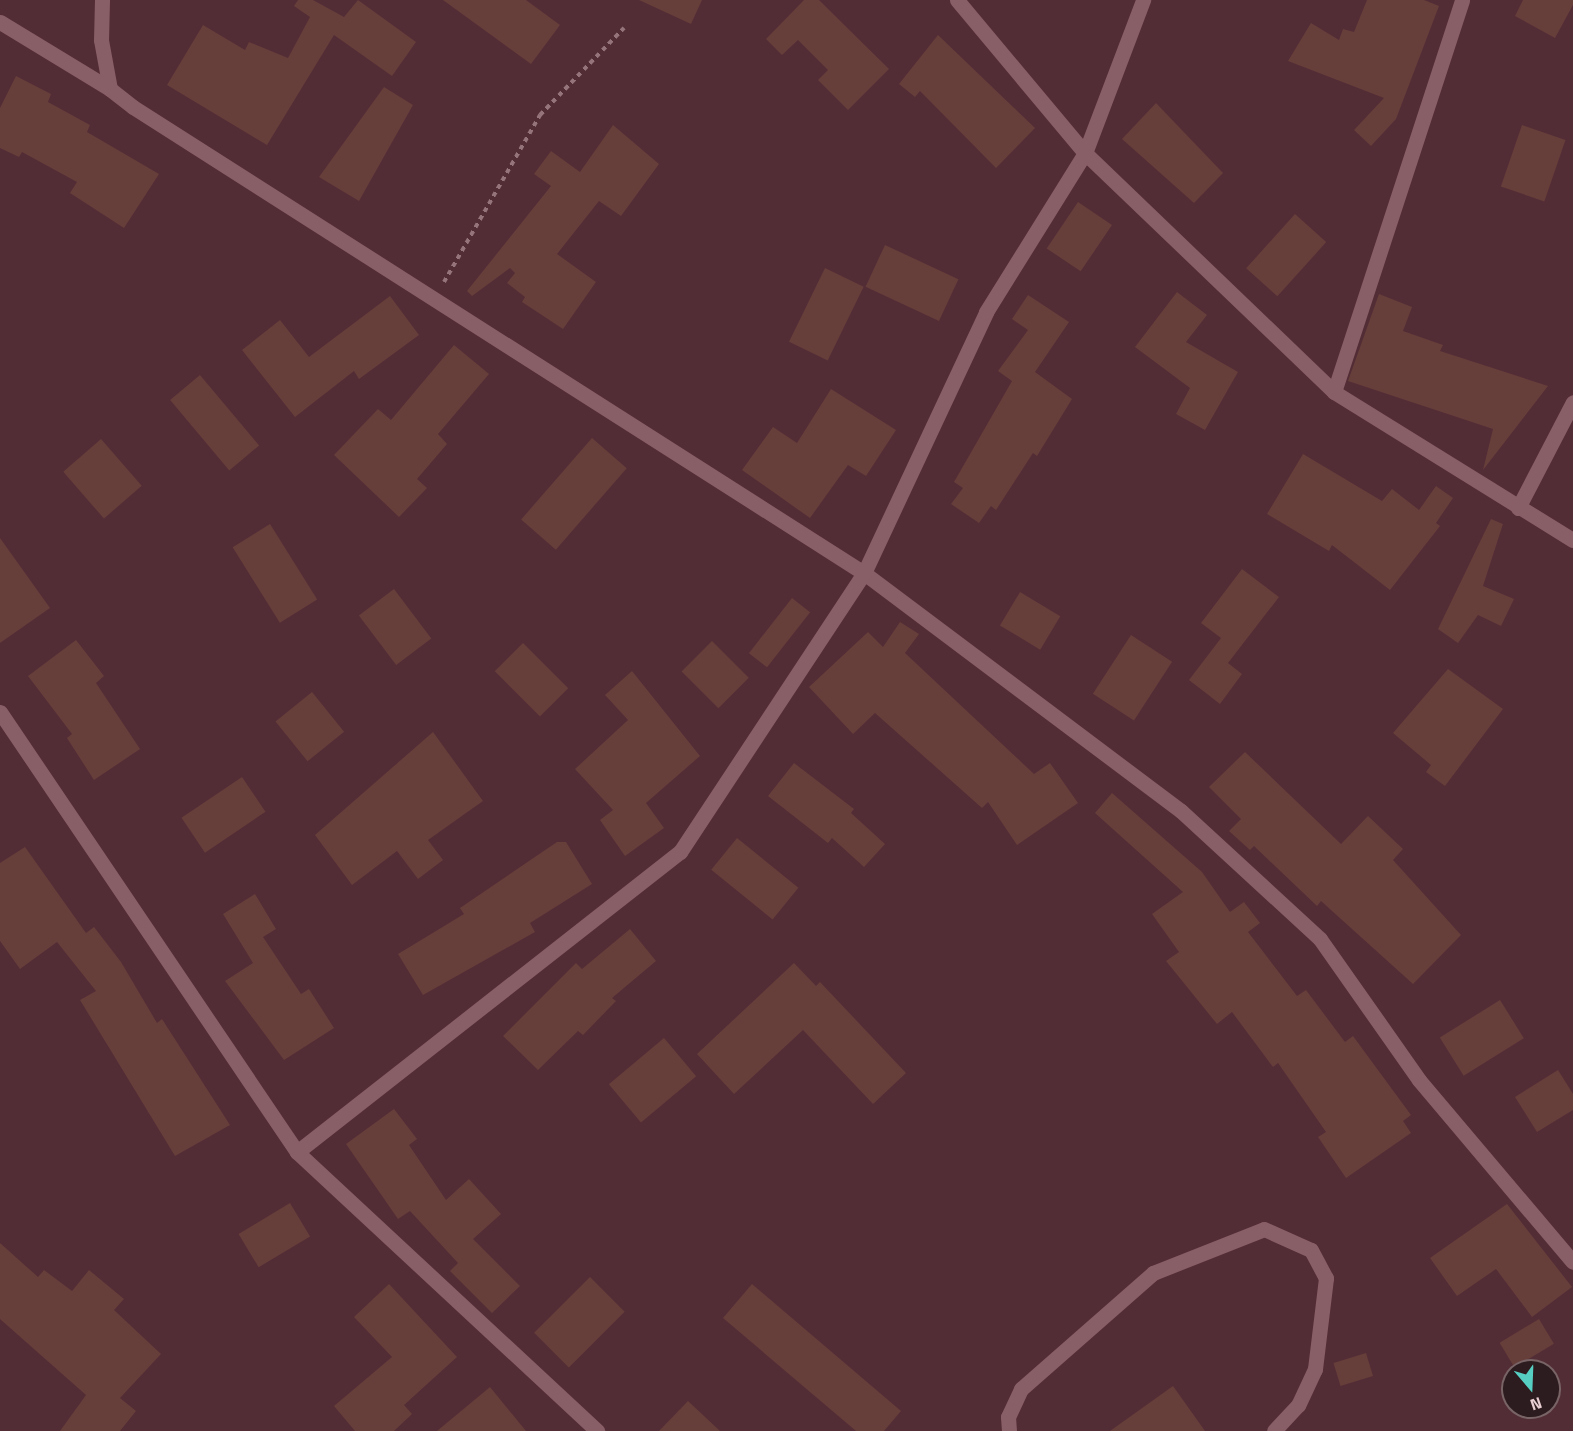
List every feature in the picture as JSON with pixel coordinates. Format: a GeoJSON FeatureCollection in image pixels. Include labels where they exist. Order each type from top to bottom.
{"type":"FeatureCollection","features":[{"type":"Feature","properties":{"kind":"street"},"geometry":{"type":"LineString","coordinates":[[102,0],[101,40],[110,89]]}},
{"type":"Feature","properties":{"kind":"street"},"geometry":{"type":"LineString","coordinates":[[957,0],[1085,153],[1334,392],[1573,540]]}},
{"type":"Feature","properties":{"kind":"street"},"geometry":{"type":"LineString","coordinates":[[297,1152],[680,852],[864,573],[986,312],[1085,153],[1143,0]]}},
{"type":"Feature","properties":{"kind":"street"},"geometry":{"type":"LineString","coordinates":[[1334,392],[1462,0]]}},
{"type":"Feature","properties":{"kind":"street"},"geometry":{"type":"LineString","coordinates":[[0,22],[110,89],[864,573],[1181,812],[1320,939],[1419,1080],[1573,1262]]}},
{"type":"Feature","properties":{"kind":"street"},"geometry":{"type":"LineString","coordinates":[[1518,508],[1573,402]]}},
{"type":"Feature","properties":{"kind":"street"},"geometry":{"type":"LineString","coordinates":[[0,712],[297,1152],[597,1431]]}},
{"type":"Feature","properties":{"kind":"street"},"geometry":{"type":"LineString","coordinates":[[1009,1431],[1008,1418],[1021,1389],[1153,1273],[1264,1229],[1311,1250],[1326,1278],[1315,1369],[1298,1406],[1274,1431]]}},
{"type":"Feature","properties":{"kind":"path"},"geometry":{"type":"LineString","coordinates":[[435,298],[540,115],[624,28]]}},
{"type":"Feature","properties":{"kind":"building"},"geometry":{"type":"Polygon","coordinates":[[[298,0],[313,0],[344,17],[358,0],[416,42],[392,76],[334,35],[267,145],[167,85],[203,25],[245,50],[249,42],[288,58],[310,17],[294,6],[298,0]]]}},
{"type":"Feature","properties":{"kind":"building"},"geometry":{"type":"Polygon","coordinates":[[[443,0],[526,0],[560,25],[531,64],[443,0]]]}},
{"type":"Feature","properties":{"kind":"building"},"geometry":{"type":"Polygon","coordinates":[[[639,0],[702,0],[691,24],[639,0]]]}},
{"type":"Feature","properties":{"kind":"building"},"geometry":{"type":"Polygon","coordinates":[[[804,0],[819,0],[889,69],[848,110],[818,80],[828,70],[798,40],[782,55],[766,39],[804,0]]]}},
{"type":"Feature","properties":{"kind":"building"},"geometry":{"type":"Polygon","coordinates":[[[1367,0],[1424,0],[1439,6],[1396,119],[1371,146],[1354,130],[1384,98],[1288,61],[1311,23],[1339,40],[1343,29],[1354,32],[1367,0]]]}},
{"type":"Feature","properties":{"kind":"building"},"geometry":{"type":"Polygon","coordinates":[[[1523,0],[1573,0],[1573,5],[1555,38],[1515,16],[1523,0]]]}},
{"type":"Feature","properties":{"kind":"building"},"geometry":{"type":"Polygon","coordinates":[[[938,35],[1035,128],[996,168],[920,91],[915,97],[899,84],[938,35]]]}},
{"type":"Feature","properties":{"kind":"building"},"geometry":{"type":"Polygon","coordinates":[[[16,76],[51,94],[48,102],[90,125],[87,132],[159,174],[124,228],[70,193],[77,182],[22,152],[19,157],[0,148],[0,108],[16,76]]]}},
{"type":"Feature","properties":{"kind":"building"},"geometry":{"type":"Polygon","coordinates":[[[384,87],[413,105],[359,201],[319,177],[384,87]]]}},
{"type":"Feature","properties":{"kind":"building"},"geometry":{"type":"Polygon","coordinates":[[[1156,103],[1223,173],[1194,203],[1122,139],[1156,103]]]}},
{"type":"Feature","properties":{"kind":"building"},"geometry":{"type":"Polygon","coordinates":[[[613,125],[659,164],[621,216],[599,201],[557,254],[596,282],[563,329],[522,302],[525,297],[507,283],[515,273],[510,268],[472,296],[467,291],[551,186],[534,174],[551,151],[580,172],[613,125]]]}},
{"type":"Feature","properties":{"kind":"building"},"geometry":{"type":"Polygon","coordinates":[[[1522,125],[1565,140],[1544,201],[1501,186],[1522,125]]]}},
{"type":"Feature","properties":{"kind":"building"},"geometry":{"type":"Polygon","coordinates":[[[1078,202],[1112,225],[1081,271],[1047,248],[1078,202]]]}},
{"type":"Feature","properties":{"kind":"building"},"geometry":{"type":"Polygon","coordinates":[[[1295,214],[1326,242],[1277,296],[1246,268],[1295,214]]]}},
{"type":"Feature","properties":{"kind":"building"},"geometry":{"type":"Polygon","coordinates":[[[885,245],[958,279],[939,321],[866,287],[885,245]]]}},
{"type":"Feature","properties":{"kind":"building"},"geometry":{"type":"Polygon","coordinates":[[[825,268],[864,287],[828,361],[789,342],[825,268]]]}},
{"type":"Feature","properties":{"kind":"building"},"geometry":{"type":"Polygon","coordinates":[[[1177,292],[1207,315],[1186,342],[1238,372],[1205,430],[1176,414],[1190,388],[1135,347],[1177,292]]]}},
{"type":"Feature","properties":{"kind":"building"},"geometry":{"type":"Polygon","coordinates":[[[1379,294],[1412,307],[1403,331],[1443,345],[1440,351],[1548,386],[1483,470],[1493,429],[1348,381],[1379,294]]]}},
{"type":"Feature","properties":{"kind":"building"},"geometry":{"type":"Polygon","coordinates":[[[1028,295],[1069,322],[1035,372],[1072,399],[1037,456],[1033,453],[996,510],[991,506],[979,523],[951,504],[963,488],[954,482],[1012,381],[998,371],[1028,330],[1012,319],[1028,295]]]}},
{"type":"Feature","properties":{"kind":"building"},"geometry":{"type":"Polygon","coordinates":[[[390,296],[419,335],[359,379],[354,371],[295,417],[242,350],[280,320],[309,357],[390,296]]]}},
{"type":"Feature","properties":{"kind":"building"},"geometry":{"type":"Polygon","coordinates":[[[454,345],[489,374],[438,434],[447,444],[417,479],[427,488],[399,517],[334,455],[378,409],[391,420],[454,345]]]}},
{"type":"Feature","properties":{"kind":"building"},"geometry":{"type":"Polygon","coordinates":[[[200,375],[259,445],[229,471],[170,400],[200,375]]]}},
{"type":"Feature","properties":{"kind":"building"},"geometry":{"type":"Polygon","coordinates":[[[831,389],[896,430],[866,476],[848,465],[810,518],[742,470],[773,427],[797,443],[831,389]]]}},
{"type":"Feature","properties":{"kind":"building"},"geometry":{"type":"Polygon","coordinates":[[[592,438],[627,468],[556,550],[521,520],[592,438]]]}},
{"type":"Feature","properties":{"kind":"building"},"geometry":{"type":"Polygon","coordinates":[[[101,439],[142,486],[104,519],[63,472],[101,439]]]}},
{"type":"Feature","properties":{"kind":"building"},"geometry":{"type":"Polygon","coordinates":[[[1303,454],[1382,501],[1392,489],[1419,510],[1436,486],[1453,498],[1436,523],[1440,526],[1390,590],[1332,545],[1329,551],[1267,514],[1303,454]]]}},
{"type":"Feature","properties":{"kind":"building"},"geometry":{"type":"Polygon","coordinates":[[[1491,519],[1503,524],[1483,586],[1514,599],[1501,626],[1478,615],[1458,643],[1438,629],[1491,519]]]}},
{"type":"Feature","properties":{"kind":"building"},"geometry":{"type":"Polygon","coordinates":[[[270,524],[317,599],[280,623],[233,547],[270,524]]]}},
{"type":"Feature","properties":{"kind":"building"},"geometry":{"type":"Polygon","coordinates":[[[0,538],[50,608],[0,643],[0,538]]]}},
{"type":"Feature","properties":{"kind":"building"},"geometry":{"type":"Polygon","coordinates":[[[1242,569],[1279,597],[1228,663],[1242,674],[1220,704],[1189,680],[1221,638],[1201,623],[1242,569]]]}},
{"type":"Feature","properties":{"kind":"building"},"geometry":{"type":"Polygon","coordinates":[[[394,589],[431,639],[396,665],[359,615],[394,589]]]}},
{"type":"Feature","properties":{"kind":"building"},"geometry":{"type":"Polygon","coordinates":[[[1020,592],[1060,616],[1040,650],[1000,625],[1020,592]]]}},
{"type":"Feature","properties":{"kind":"building"},"geometry":{"type":"Polygon","coordinates":[[[792,598],[810,612],[767,667],[749,653],[792,598]]]}},
{"type":"Feature","properties":{"kind":"building"},"geometry":{"type":"Polygon","coordinates":[[[900,622],[919,634],[905,653],[1034,774],[1050,763],[1078,803],[1017,845],[988,802],[982,808],[875,713],[853,734],[809,687],[868,632],[883,647],[900,622]]]}},
{"type":"Feature","properties":{"kind":"building"},"geometry":{"type":"Polygon","coordinates":[[[1131,635],[1172,662],[1134,720],[1093,694],[1131,635]]]}},
{"type":"Feature","properties":{"kind":"building"},"geometry":{"type":"Polygon","coordinates":[[[76,640],[104,676],[96,683],[140,749],[94,780],[67,738],[72,734],[28,676],[76,640]]]}},
{"type":"Feature","properties":{"kind":"building"},"geometry":{"type":"Polygon","coordinates":[[[712,641],[749,678],[718,708],[682,671],[712,641]]]}},
{"type":"Feature","properties":{"kind":"building"},"geometry":{"type":"Polygon","coordinates":[[[523,643],[568,688],[540,717],[495,671],[523,643]]]}},
{"type":"Feature","properties":{"kind":"building"},"geometry":{"type":"Polygon","coordinates":[[[1448,669],[1503,709],[1445,786],[1426,772],[1431,765],[1393,733],[1448,669]]]}},
{"type":"Feature","properties":{"kind":"building"},"geometry":{"type":"Polygon","coordinates":[[[632,671],[700,756],[646,803],[664,828],[625,856],[600,820],[613,810],[575,769],[628,720],[605,695],[632,671]]]}},
{"type":"Feature","properties":{"kind":"building"},"geometry":{"type":"Polygon","coordinates":[[[312,692],[344,732],[308,761],[275,722],[312,692]]]}},
{"type":"Feature","properties":{"kind":"building"},"geometry":{"type":"Polygon","coordinates":[[[433,732],[483,801],[428,840],[443,860],[418,879],[397,851],[352,885],[315,835],[433,732]]]}},
{"type":"Feature","properties":{"kind":"building"},"geometry":{"type":"Polygon","coordinates":[[[1245,752],[1341,844],[1368,816],[1403,849],[1393,860],[1461,935],[1413,984],[1321,901],[1317,906],[1254,846],[1250,850],[1229,831],[1241,819],[1209,787],[1245,752]]]}},
{"type":"Feature","properties":{"kind":"building"},"geometry":{"type":"Polygon","coordinates":[[[794,763],[854,809],[851,813],[885,844],[864,867],[832,838],[828,843],[768,796],[794,763]]]}},
{"type":"Feature","properties":{"kind":"building"},"geometry":{"type":"Polygon","coordinates":[[[242,777],[265,812],[205,853],[181,818],[242,777]]]}},
{"type":"Feature","properties":{"kind":"building"},"geometry":{"type":"Polygon","coordinates":[[[1112,793],[1202,872],[1230,912],[1244,902],[1260,923],[1248,932],[1297,996],[1306,990],[1345,1042],[1353,1036],[1411,1115],[1403,1121],[1411,1133],[1346,1178],[1318,1137],[1326,1132],[1278,1063],[1273,1067],[1232,1012],[1217,1024],[1166,961],[1179,952],[1152,914],[1183,892],[1095,813],[1112,793]]]}},
{"type":"Feature","properties":{"kind":"building"},"geometry":{"type":"Polygon","coordinates":[[[737,838],[798,888],[773,920],[711,870],[737,838]]]}},
{"type":"Feature","properties":{"kind":"building"},"geometry":{"type":"Polygon","coordinates":[[[557,842],[566,842],[592,884],[530,923],[535,932],[423,995],[398,954],[464,914],[460,908],[557,842]]]}},
{"type":"Feature","properties":{"kind":"building"},"geometry":{"type":"Polygon","coordinates":[[[25,847],[86,933],[94,927],[121,962],[157,1023],[162,1019],[230,1125],[175,1156],[80,1000],[96,991],[57,942],[20,969],[0,941],[0,863],[25,847]]]}},
{"type":"Feature","properties":{"kind":"building"},"geometry":{"type":"Polygon","coordinates":[[[255,894],[276,929],[263,937],[301,994],[309,989],[334,1028],[284,1060],[225,981],[253,963],[223,914],[255,894]]]}},
{"type":"Feature","properties":{"kind":"building"},"geometry":{"type":"Polygon","coordinates":[[[630,929],[656,961],[612,998],[616,1001],[583,1035],[578,1031],[538,1070],[503,1036],[576,963],[582,969],[630,929]]]}},
{"type":"Feature","properties":{"kind":"building"},"geometry":{"type":"Polygon","coordinates":[[[794,963],[816,986],[820,982],[906,1073],[873,1104],[803,1030],[734,1094],[697,1054],[794,963]]]}},
{"type":"Feature","properties":{"kind":"building"},"geometry":{"type":"Polygon","coordinates":[[[1500,1000],[1524,1038],[1464,1076],[1440,1038],[1500,1000]]]}},
{"type":"Feature","properties":{"kind":"building"},"geometry":{"type":"Polygon","coordinates":[[[664,1038],[696,1076],[641,1123],[609,1084],[664,1038]]]}},
{"type":"Feature","properties":{"kind":"building"},"geometry":{"type":"Polygon","coordinates":[[[1558,1070],[1573,1094],[1573,1110],[1537,1132],[1515,1097],[1558,1070]]]}},
{"type":"Feature","properties":{"kind":"building"},"geometry":{"type":"Polygon","coordinates":[[[394,1109],[417,1139],[409,1145],[446,1200],[469,1179],[501,1214],[473,1239],[520,1286],[492,1313],[450,1271],[458,1263],[410,1211],[398,1219],[346,1144],[394,1109]]]}},
{"type":"Feature","properties":{"kind":"building"},"geometry":{"type":"Polygon","coordinates":[[[290,1203],[310,1236],[259,1267],[239,1234],[290,1203]]]}},
{"type":"Feature","properties":{"kind":"building"},"geometry":{"type":"Polygon","coordinates":[[[1507,1204],[1572,1287],[1532,1317],[1496,1269],[1457,1296],[1430,1258],[1507,1204]]]}},
{"type":"Feature","properties":{"kind":"building"},"geometry":{"type":"Polygon","coordinates":[[[0,1243],[38,1277],[44,1270],[72,1291],[89,1270],[124,1299],[114,1310],[161,1354],[120,1398],[136,1411],[120,1431],[60,1431],[86,1395],[0,1319],[0,1243]]]}},
{"type":"Feature","properties":{"kind":"building"},"geometry":{"type":"Polygon","coordinates":[[[590,1277],[625,1312],[569,1368],[534,1333],[590,1277]]]}},
{"type":"Feature","properties":{"kind":"building"},"geometry":{"type":"Polygon","coordinates":[[[389,1284],[457,1357],[404,1405],[412,1414],[394,1431],[355,1431],[334,1406],[392,1357],[354,1317],[389,1284]]]}},
{"type":"Feature","properties":{"kind":"building"},"geometry":{"type":"Polygon","coordinates":[[[752,1284],[901,1411],[884,1431],[856,1431],[723,1318],[752,1284]]]}},
{"type":"Feature","properties":{"kind":"building"},"geometry":{"type":"Polygon","coordinates":[[[1539,1319],[1554,1344],[1529,1359],[1509,1359],[1500,1343],[1539,1319]]]}},
{"type":"Feature","properties":{"kind":"building"},"geometry":{"type":"Polygon","coordinates":[[[1366,1353],[1373,1376],[1341,1386],[1333,1363],[1366,1353]]]}},
{"type":"Feature","properties":{"kind":"building"},"geometry":{"type":"Polygon","coordinates":[[[1173,1386],[1205,1431],[1110,1431],[1173,1386]]]}},
{"type":"Feature","properties":{"kind":"building"},"geometry":{"type":"Polygon","coordinates":[[[490,1387],[526,1431],[437,1431],[490,1387]]]}},
{"type":"Feature","properties":{"kind":"building"},"geometry":{"type":"Polygon","coordinates":[[[688,1401],[720,1431],[659,1431],[688,1401]]]}}]}
